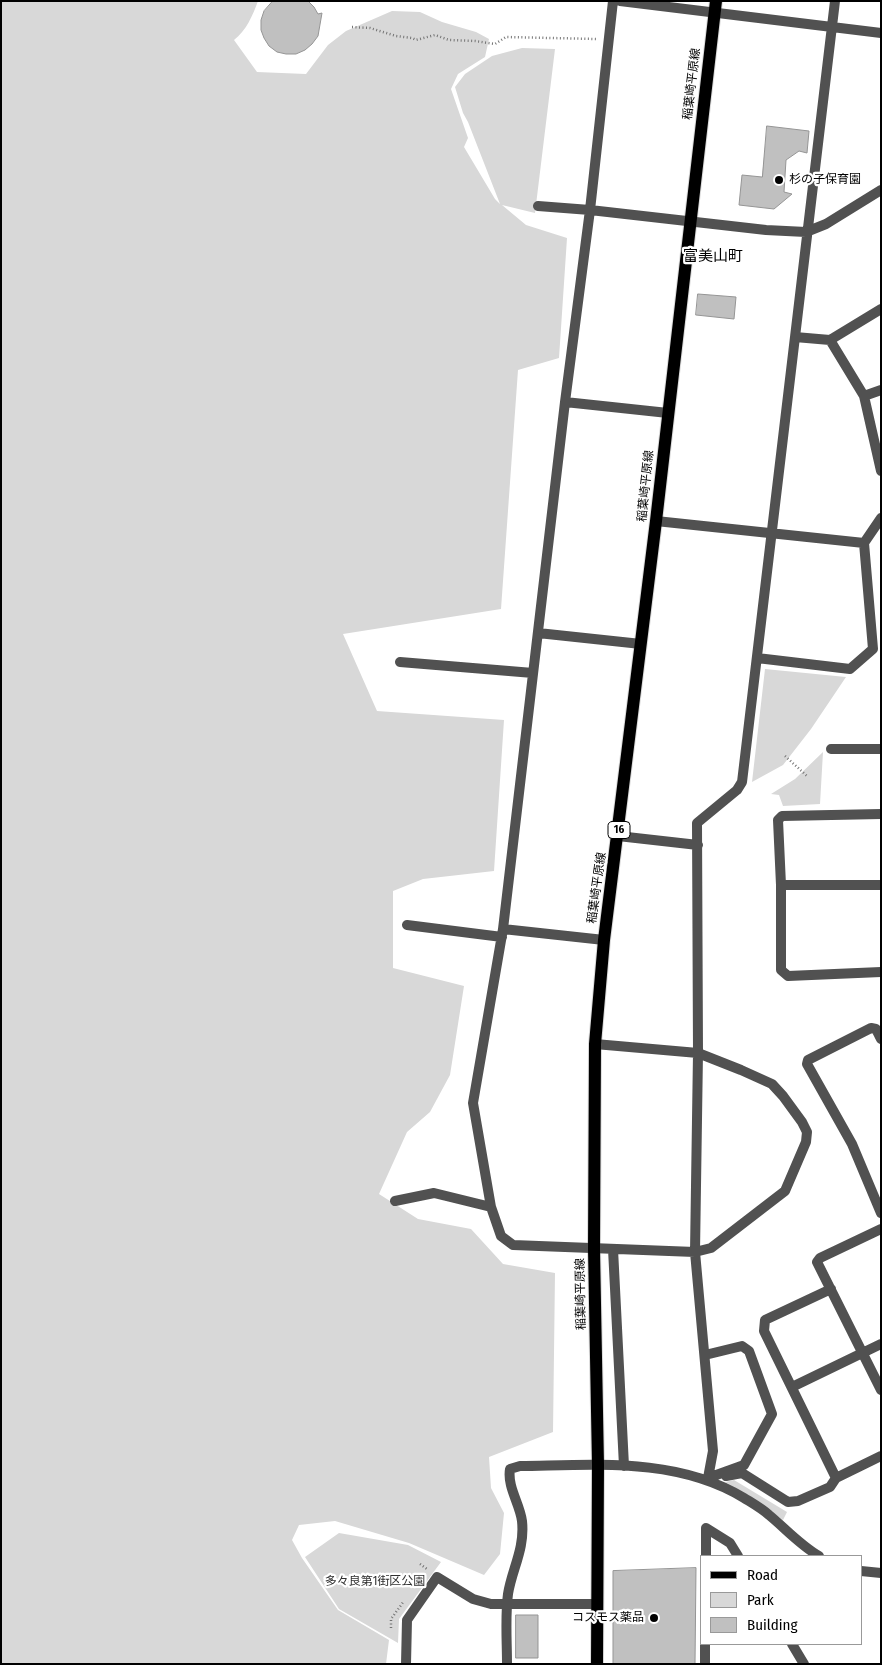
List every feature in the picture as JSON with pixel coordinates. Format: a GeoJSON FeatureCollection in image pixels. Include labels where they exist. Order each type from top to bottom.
{"type":"FeatureCollection","features":[{"type":"Feature","properties":{"kind":"main road","name":"稲葉崎平原線"},"geometry":{"type":"LineString","coordinates":[[597,1664],[598,1465],[594,1249],[595,1044],[604,940],[656,521],[715,8]]}},
{"type":"Feature","properties":{"kind":"street"},"geometry":{"type":"LineString","coordinates":[[595,1044],[698,1053],[772,1084],[783,1096],[807,1132],[806,1142],[785,1192],[711,1248],[695,1252],[513,1245],[501,1236],[491,1207],[474,1103],[503,933],[565,402],[590,210],[613,1]]}},
{"type":"Feature","properties":{"kind":"street"},"geometry":{"type":"LineString","coordinates":[[620,1],[715,8],[832,28],[881,33]]}},
{"type":"Feature","properties":{"kind":"street"},"geometry":{"type":"LineString","coordinates":[[708,1478],[713,1451],[695,1252],[698,1053],[697,823],[737,790],[742,782],[835,1]]}},
{"type":"Feature","properties":{"kind":"street"},"geometry":{"type":"LineString","coordinates":[[538,206],[766,230],[806,232],[826,224],[881,190]]}},
{"type":"Feature","properties":{"kind":"street"},"geometry":{"type":"LineString","coordinates":[[795,336],[830,340],[881,309]]}},
{"type":"Feature","properties":{"kind":"street"},"geometry":{"type":"LineString","coordinates":[[830,340],[864,396],[881,471]]}},
{"type":"Feature","properties":{"kind":"street"},"geometry":{"type":"LineString","coordinates":[[864,396],[881,390]]}},
{"type":"Feature","properties":{"kind":"street"},"geometry":{"type":"LineString","coordinates":[[565,402],[668,413]]}},
{"type":"Feature","properties":{"kind":"street"},"geometry":{"type":"LineString","coordinates":[[757,658],[850,669],[873,648],[864,543],[881,518]]}},
{"type":"Feature","properties":{"kind":"street"},"geometry":{"type":"LineString","coordinates":[[656,521],[864,543]]}},
{"type":"Feature","properties":{"kind":"street"},"geometry":{"type":"LineString","coordinates":[[538,633],[640,644]]}},
{"type":"Feature","properties":{"kind":"street"},"geometry":{"type":"LineString","coordinates":[[400,662],[534,673]]}},
{"type":"Feature","properties":{"kind":"street"},"geometry":{"type":"LineString","coordinates":[[831,748],[881,749]]}},
{"type":"Feature","properties":{"kind":"street"},"geometry":{"type":"LineString","coordinates":[[881,814],[782,816],[778,820],[781,885],[781,970],[788,976],[881,972]]}},
{"type":"Feature","properties":{"kind":"street"},"geometry":{"type":"LineString","coordinates":[[618,836],[698,845]]}},
{"type":"Feature","properties":{"kind":"street"},"geometry":{"type":"LineString","coordinates":[[781,885],[881,885]]}},
{"type":"Feature","properties":{"kind":"street"},"geometry":{"type":"LineString","coordinates":[[407,925],[604,940]]}},
{"type":"Feature","properties":{"kind":"street"},"geometry":{"type":"LineString","coordinates":[[881,1039],[876,1029],[871,1028],[808,1060],[807,1064],[852,1144],[881,1213]]}},
{"type":"Feature","properties":{"kind":"street"},"geometry":{"type":"LineString","coordinates":[[395,1201],[434,1193],[491,1207]]}},
{"type":"Feature","properties":{"kind":"street"},"geometry":{"type":"LineString","coordinates":[[881,1229],[820,1258],[817,1262],[881,1390]]}},
{"type":"Feature","properties":{"kind":"street"},"geometry":{"type":"LineString","coordinates":[[613,1249],[624,1466]]}},
{"type":"Feature","properties":{"kind":"street"},"geometry":{"type":"LineString","coordinates":[[831,1289],[765,1320],[764,1331],[836,1478]]}},
{"type":"Feature","properties":{"kind":"street"},"geometry":{"type":"LineString","coordinates":[[792,1387],[881,1344]]}},
{"type":"Feature","properties":{"kind":"street"},"geometry":{"type":"LineString","coordinates":[[705,1355],[742,1346],[749,1351],[772,1414],[744,1465],[708,1478]]}},
{"type":"Feature","properties":{"kind":"street"},"geometry":{"type":"LineString","coordinates":[[708,1478],[742,1474],[788,1502],[798,1501],[830,1487],[836,1478],[881,1456]]}},
{"type":"Feature","properties":{"kind":"street"},"geometry":{"type":"LineString","coordinates":[[507,1664],[508,1592],[520,1553],[522,1521],[508,1477],[510,1469],[520,1466],[624,1466],[669,1470],[708,1480],[742,1497],[768,1514],[804,1547],[817,1555]]}},
{"type":"Feature","properties":{"kind":"street"},"geometry":{"type":"LineString","coordinates":[[706,1555],[706,1528],[730,1543],[737,1555]]}},
{"type":"Feature","properties":{"kind":"street"},"geometry":{"type":"LineString","coordinates":[[862,1571],[881,1573]]}},
{"type":"Feature","properties":{"kind":"street"},"geometry":{"type":"LineString","coordinates":[[406,1664],[407,1620],[437,1577],[473,1599],[490,1604],[596,1604]]}},
{"type":"Feature","properties":{"kind":"street"},"geometry":{"type":"LineString","coordinates":[[705,1664],[706,1645]]}},
{"type":"Feature","properties":{"kind":"street"},"geometry":{"type":"LineString","coordinates":[[793,1645],[804,1664]]}},
{"type":"Feature","properties":{"kind":"path"},"geometry":{"type":"LineString","coordinates":[[352,26],[370,28],[416,40],[435,35],[450,40],[475,40],[495,44],[506,37],[608,40]]}},
{"type":"Feature","properties":{"kind":"path"},"geometry":{"type":"LineString","coordinates":[[785,756],[807,776]]}},
{"type":"Feature","properties":{"kind":"path"},"geometry":{"type":"LineString","coordinates":[[420,1564],[427,1570]]}},
{"type":"Feature","properties":{"kind":"green space"},"geometry":{"type":"Polygon","coordinates":[[[1,1],[258,1],[246,27],[234,40],[257,72],[306,74],[328,45],[346,31],[392,11],[420,12],[442,22],[476,32],[489,39],[485,57],[458,74],[451,89],[468,138],[464,147],[495,199],[500,204],[463,113],[455,87],[465,74],[492,56],[522,48],[555,49],[535,213],[502,205],[526,225],[567,238],[559,358],[518,370],[501,609],[343,634],[377,711],[504,720],[494,871],[423,879],[393,891],[393,968],[464,986],[450,1075],[430,1112],[407,1132],[379,1194],[418,1219],[471,1229],[503,1264],[555,1273],[553,1432],[489,1457],[491,1488],[504,1513],[500,1554],[484,1575],[409,1543],[335,1521],[299,1525],[292,1540],[302,1558],[338,1610],[389,1640],[386,1664],[1,1664],[1,1]]]}},
{"type":"Feature","properties":{"kind":"green space"},"geometry":{"type":"Polygon","coordinates":[[[765,669],[846,677],[811,729],[783,765],[752,782],[765,669]]]}},
{"type":"Feature","properties":{"kind":"green space"},"geometry":{"type":"Polygon","coordinates":[[[823,752],[820,804],[783,806],[779,795],[771,794],[795,779],[823,752]]]}},
{"type":"Feature","properties":{"kind":"green space"},"geometry":{"type":"Polygon","coordinates":[[[734,1480],[787,1512],[783,1520],[751,1497],[725,1482],[734,1480]]]}},
{"type":"Feature","properties":{"kind":"green space","name":"多々良第1街区公園"},"geometry":{"type":"Polygon","coordinates":[[[339,1533],[408,1545],[441,1562],[399,1619],[398,1643],[339,1609],[305,1557],[339,1533]]]}},
{"type":"Feature","properties":{"kind":"building"},"geometry":{"type":"Polygon","coordinates":[[[273,1],[308,1],[318,14],[322,13],[318,36],[305,50],[296,54],[286,54],[277,52],[269,46],[261,30],[261,20],[264,11],[273,1]]]}},
{"type":"Feature","properties":{"kind":"building"},"geometry":{"type":"Polygon","coordinates":[[[767,126],[809,131],[807,153],[799,151],[786,160],[784,192],[792,194],[774,209],[739,205],[742,175],[762,177],[767,126]]]}},
{"type":"Feature","properties":{"kind":"building"},"geometry":{"type":"Polygon","coordinates":[[[698,294],[736,297],[734,319],[696,315],[698,294]]]}},
{"type":"Feature","properties":{"kind":"building","name":"コスモス薬品"},"geometry":{"type":"Polygon","coordinates":[[[696,1568],[695,1664],[613,1664],[613,1571],[696,1568]]]}},
{"type":"Feature","properties":{"kind":"building"},"geometry":{"type":"Polygon","coordinates":[[[516,1615],[538,1615],[538,1658],[516,1658],[516,1615]]]}},
{"type":"Feature","properties":{"kind":"place","name":"杉の子保育園"},"geometry":{"type":"Point","coordinates":[779,180]}},
{"type":"Feature","properties":{"kind":"place","name":"コスモス薬品"},"geometry":{"type":"Point","coordinates":[654,1618]}},
{"type":"Feature","properties":{"kind":"district","name":"富美山町"},"geometry":{"type":"Point","coordinates":[713,257]}}]}
